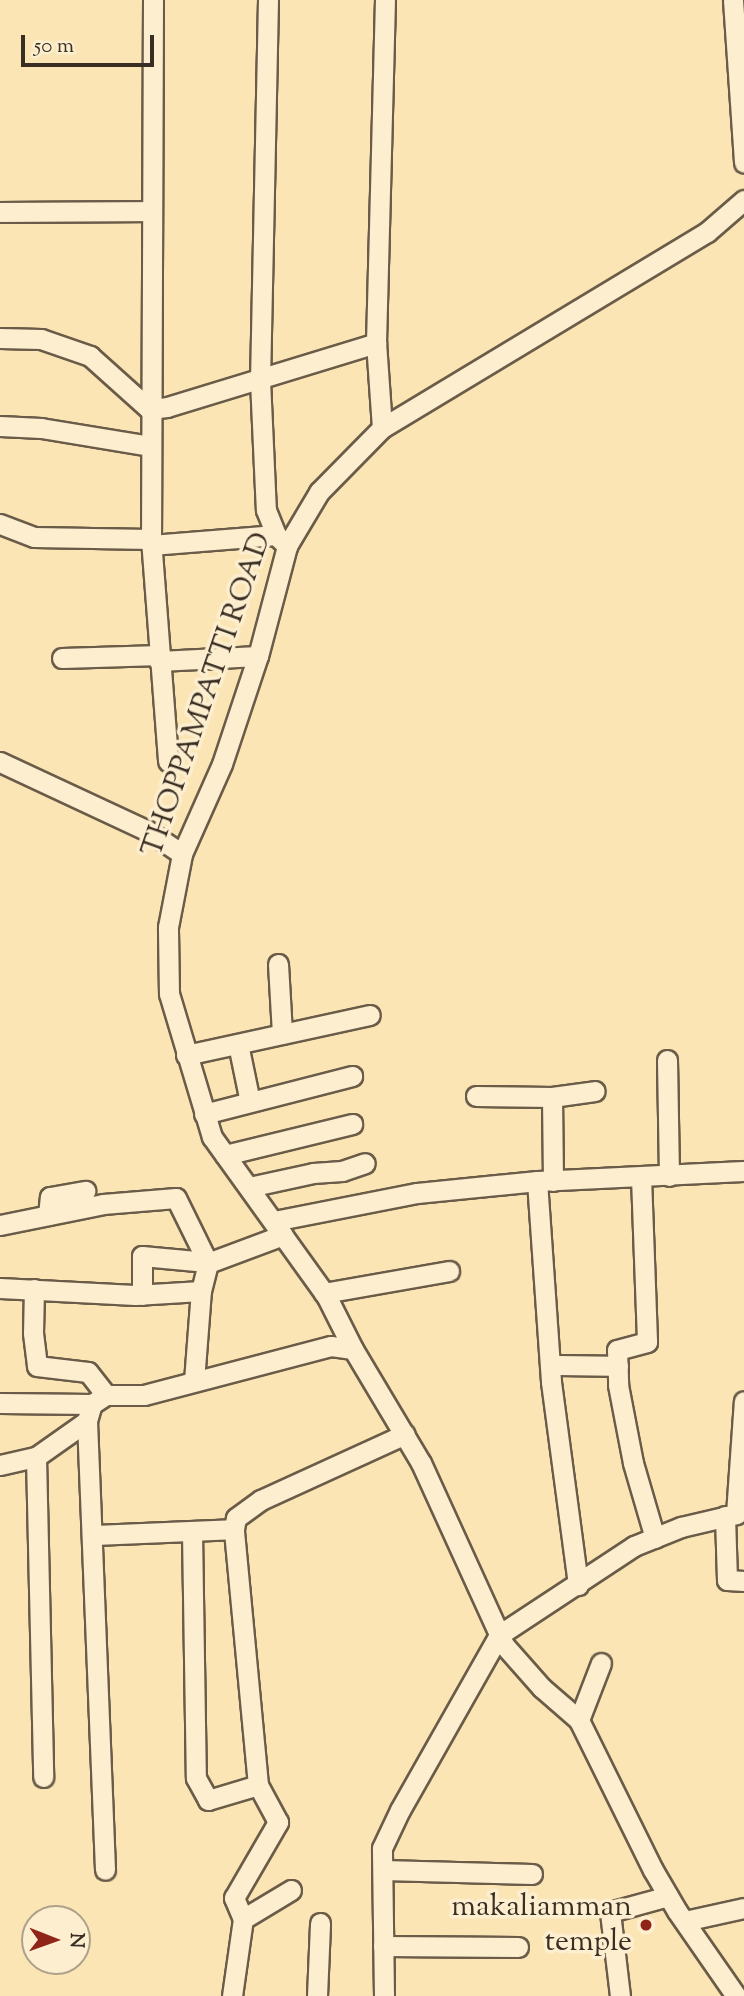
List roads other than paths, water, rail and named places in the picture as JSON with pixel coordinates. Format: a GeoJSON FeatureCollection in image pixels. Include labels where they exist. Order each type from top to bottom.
{"type":"FeatureCollection","features":[{"type":"Feature","properties":{"kind":"street"},"geometry":{"type":"LineString","coordinates":[[153,0],[149,409],[151,542],[168,761]]}},
{"type":"Feature","properties":{"kind":"street"},"geometry":{"type":"LineString","coordinates":[[0,524],[34,537],[151,542],[281,541],[266,510],[260,380],[268,0]]}},
{"type":"Feature","properties":{"kind":"street"},"geometry":{"type":"LineString","coordinates":[[382,428],[376,343],[386,0]]}},
{"type":"Feature","properties":{"kind":"street"},"geometry":{"type":"LineString","coordinates":[[733,0],[744,163]]}},
{"type":"Feature","properties":{"kind":"street"},"geometry":{"type":"LineString","coordinates":[[0,194],[6,212],[152,211]]}},
{"type":"Feature","properties":{"kind":"street","name":"THOPPAMPATTI ROAD"},"geometry":{"type":"LineString","coordinates":[[579,1720],[542,1688],[504,1645],[405,1434],[353,1349],[324,1293],[212,1137],[169,994],[168,940],[182,854],[222,764],[258,656],[281,541],[319,492],[382,428],[707,232],[744,200]]}},
{"type":"Feature","properties":{"kind":"street"},"geometry":{"type":"LineString","coordinates":[[0,338],[41,339],[89,356],[149,409],[167,407],[260,380],[376,343]]}},
{"type":"Feature","properties":{"kind":"street"},"geometry":{"type":"LineString","coordinates":[[0,426],[41,428],[150,446]]}},
{"type":"Feature","properties":{"kind":"street"},"geometry":{"type":"LineString","coordinates":[[62,658],[258,656]]}},
{"type":"Feature","properties":{"kind":"street"},"geometry":{"type":"LineString","coordinates":[[0,762],[148,831],[182,854]]}},
{"type":"Feature","properties":{"kind":"street"},"geometry":{"type":"LineString","coordinates":[[278,964],[282,1034]]}},
{"type":"Feature","properties":{"kind":"street"},"geometry":{"type":"LineString","coordinates":[[186,1055],[370,1015]]}},
{"type":"Feature","properties":{"kind":"street"},"geometry":{"type":"LineString","coordinates":[[238,1044],[250,1102]]}},
{"type":"Feature","properties":{"kind":"street"},"geometry":{"type":"LineString","coordinates":[[667,1060],[669,1176]]}},
{"type":"Feature","properties":{"kind":"street"},"geometry":{"type":"LineString","coordinates":[[204,1114],[352,1076]]}},
{"type":"Feature","properties":{"kind":"street"},"geometry":{"type":"LineString","coordinates":[[476,1096],[552,1097],[595,1091]]}},
{"type":"Feature","properties":{"kind":"street"},"geometry":{"type":"LineString","coordinates":[[552,1097],[545,1181],[550,1365],[578,1585]]}},
{"type":"Feature","properties":{"kind":"street"},"geometry":{"type":"LineString","coordinates":[[225,1155],[352,1124]]}},
{"type":"Feature","properties":{"kind":"street"},"geometry":{"type":"LineString","coordinates":[[249,1187],[313,1173],[342,1171],[365,1163]]}},
{"type":"Feature","properties":{"kind":"street"},"geometry":{"type":"LineString","coordinates":[[142,1294],[142,1256],[208,1262],[278,1228],[417,1193],[545,1181],[744,1171]]}},
{"type":"Feature","properties":{"kind":"street"},"geometry":{"type":"LineString","coordinates":[[641,1177],[647,1342],[617,1350],[633,1463],[655,1538]]}},
{"type":"Feature","properties":{"kind":"street"},"geometry":{"type":"LineString","coordinates":[[48,1215],[50,1197],[85,1191]]}},
{"type":"Feature","properties":{"kind":"street"},"geometry":{"type":"LineString","coordinates":[[0,1224],[103,1204],[176,1198],[208,1262],[201,1291],[194,1381]]}},
{"type":"Feature","properties":{"kind":"street"},"geometry":{"type":"LineString","coordinates":[[324,1293],[449,1271]]}},
{"type":"Feature","properties":{"kind":"street"},"geometry":{"type":"LineString","coordinates":[[0,1288],[142,1294],[201,1291]]}},
{"type":"Feature","properties":{"kind":"street"},"geometry":{"type":"LineString","coordinates":[[34,1289],[33,1333],[37,1366],[88,1372],[95,1407],[92,1535],[104,1870]]}},
{"type":"Feature","properties":{"kind":"street"},"geometry":{"type":"LineString","coordinates":[[0,1403],[95,1407],[331,1346],[353,1349]]}},
{"type":"Feature","properties":{"kind":"street"},"geometry":{"type":"LineString","coordinates":[[550,1365],[618,1366]]}},
{"type":"Feature","properties":{"kind":"street"},"geometry":{"type":"LineString","coordinates":[[384,1996],[382,1848],[499,1635],[634,1546],[681,1527],[736,1514],[744,1401]]}},
{"type":"Feature","properties":{"kind":"street"},"geometry":{"type":"LineString","coordinates":[[0,1465],[36,1457],[95,1407]]}},
{"type":"Feature","properties":{"kind":"street"},"geometry":{"type":"LineString","coordinates":[[232,1996],[243,1919],[234,1898],[278,1822],[258,1785],[234,1529],[236,1518],[261,1500],[405,1434]]}},
{"type":"Feature","properties":{"kind":"street"},"geometry":{"type":"LineString","coordinates":[[36,1457],[43,1777]]}},
{"type":"Feature","properties":{"kind":"street"},"geometry":{"type":"LineString","coordinates":[[725,1516],[727,1580],[744,1581]]}},
{"type":"Feature","properties":{"kind":"street"},"geometry":{"type":"LineString","coordinates":[[92,1535],[234,1529]]}},
{"type":"Feature","properties":{"kind":"street"},"geometry":{"type":"LineString","coordinates":[[192,1532],[196,1778],[208,1800],[258,1785]]}},
{"type":"Feature","properties":{"kind":"street"},"geometry":{"type":"LineString","coordinates":[[601,1664],[579,1720],[668,1896],[736,1996]]}},
{"type":"Feature","properties":{"kind":"street"},"geometry":{"type":"LineString","coordinates":[[383,1870],[532,1874]]}},
{"type":"Feature","properties":{"kind":"street"},"geometry":{"type":"LineString","coordinates":[[243,1919],[291,1890]]}},
{"type":"Feature","properties":{"kind":"street"},"geometry":{"type":"LineString","coordinates":[[620,1996],[610,1912],[668,1896]]}},
{"type":"Feature","properties":{"kind":"street"},"geometry":{"type":"LineString","coordinates":[[685,1921],[744,1908]]}},
{"type":"Feature","properties":{"kind":"street"},"geometry":{"type":"LineString","coordinates":[[317,1996],[320,1923]]}},
{"type":"Feature","properties":{"kind":"street"},"geometry":{"type":"LineString","coordinates":[[383,1947],[518,1947]]}},
{"type":"Feature","properties":{"kind":"place","name":"makaliamman temple"},"geometry":{"type":"Point","coordinates":[646,1925]}}]}
